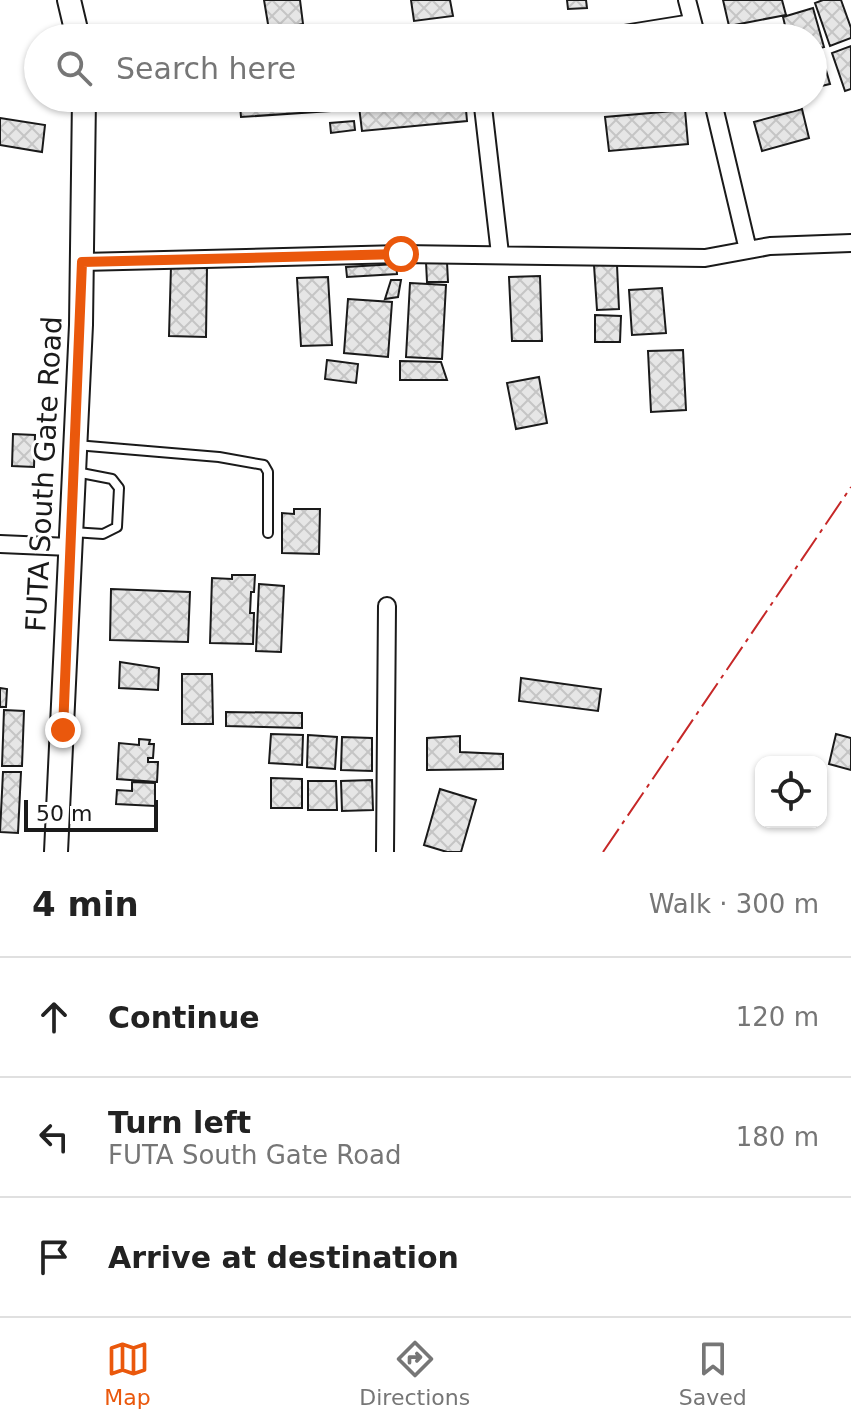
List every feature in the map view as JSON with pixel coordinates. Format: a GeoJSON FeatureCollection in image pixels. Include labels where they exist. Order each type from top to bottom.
{"type":"FeatureCollection","features":[{"type":"Feature","properties":{"kind":"main road"},"geometry":{"type":"LineString","coordinates":[[69,0],[75,24]]}},
{"type":"Feature","properties":{"kind":"main road","name":"FUTA South Gate Road"},"geometry":{"type":"LineString","coordinates":[[56,852],[76,445],[84,112]]}},
{"type":"Feature","properties":{"kind":"street"},"geometry":{"type":"LineString","coordinates":[[687,0],[693,24]]}},
{"type":"Feature","properties":{"kind":"street"},"geometry":{"type":"LineString","coordinates":[[484,112],[500,254]]}},
{"type":"Feature","properties":{"kind":"street"},"geometry":{"type":"LineString","coordinates":[[715,112],[748,250]]}},
{"type":"Feature","properties":{"kind":"street"},"geometry":{"type":"LineString","coordinates":[[82,262],[500,254],[705,258],[770,246],[851,243]]}},
{"type":"Feature","properties":{"kind":"street"},"geometry":{"type":"LineString","coordinates":[[0,544],[71,539]]}},
{"type":"Feature","properties":{"kind":"street"},"geometry":{"type":"LineString","coordinates":[[385,852],[387,606]]}},
{"type":"Feature","properties":{"kind":"lane"},"geometry":{"type":"LineString","coordinates":[[76,445],[219,457],[264,465],[268,472],[268,533]]}},
{"type":"Feature","properties":{"kind":"lane"},"geometry":{"type":"LineString","coordinates":[[71,539],[103,534],[117,527],[119,488],[112,479],[74,472]]}},
{"type":"Feature","properties":{"kind":"building"},"geometry":{"type":"Polygon","coordinates":[[[264,0],[300,0],[303,24],[268,24],[264,0]]]}},
{"type":"Feature","properties":{"kind":"building"},"geometry":{"type":"Polygon","coordinates":[[[411,0],[450,0],[453,16],[414,21],[411,0]]]}},
{"type":"Feature","properties":{"kind":"building"},"geometry":{"type":"Polygon","coordinates":[[[567,0],[586,0],[587,8],[568,9],[567,0]]]}},
{"type":"Feature","properties":{"kind":"building"},"geometry":{"type":"Polygon","coordinates":[[[723,0],[782,0],[786,15],[729,24],[723,0]]]}},
{"type":"Feature","properties":{"kind":"building"},"geometry":{"type":"Polygon","coordinates":[[[841,0],[851,28],[851,38],[830,46],[827,24],[822,24],[815,3],[841,0]]]}},
{"type":"Feature","properties":{"kind":"building"},"geometry":{"type":"Polygon","coordinates":[[[813,8],[818,24],[785,24],[783,17],[813,8]]]}},
{"type":"Feature","properties":{"kind":"building"},"geometry":{"type":"Polygon","coordinates":[[[851,46],[851,89],[845,91],[832,53],[851,46]]]}},
{"type":"Feature","properties":{"kind":"building"},"geometry":{"type":"Polygon","coordinates":[[[241,112],[315,112],[241,117],[241,112]]]}},
{"type":"Feature","properties":{"kind":"building"},"geometry":{"type":"Polygon","coordinates":[[[360,112],[466,112],[467,121],[362,131],[360,112]]]}},
{"type":"Feature","properties":{"kind":"building"},"geometry":{"type":"Polygon","coordinates":[[[685,112],[688,144],[609,151],[605,117],[685,112]]]}},
{"type":"Feature","properties":{"kind":"building"},"geometry":{"type":"Polygon","coordinates":[[[803,112],[809,138],[762,151],[754,122],[803,112]]]}},
{"type":"Feature","properties":{"kind":"building"},"geometry":{"type":"Polygon","coordinates":[[[0,118],[45,125],[42,152],[0,145],[0,118]]]}},
{"type":"Feature","properties":{"kind":"building"},"geometry":{"type":"Polygon","coordinates":[[[354,121],[355,130],[331,133],[330,123],[354,121]]]}},
{"type":"Feature","properties":{"kind":"building"},"geometry":{"type":"Polygon","coordinates":[[[426,262],[447,262],[448,282],[427,282],[426,262]]]}},
{"type":"Feature","properties":{"kind":"building"},"geometry":{"type":"Polygon","coordinates":[[[396,264],[397,274],[347,277],[346,267],[396,264]]]}},
{"type":"Feature","properties":{"kind":"building"},"geometry":{"type":"Polygon","coordinates":[[[594,265],[617,265],[619,309],[597,310],[594,265]]]}},
{"type":"Feature","properties":{"kind":"building"},"geometry":{"type":"Polygon","coordinates":[[[171,266],[207,267],[206,337],[169,336],[171,266]]]}},
{"type":"Feature","properties":{"kind":"building"},"geometry":{"type":"Polygon","coordinates":[[[540,276],[542,341],[512,341],[509,277],[540,276]]]}},
{"type":"Feature","properties":{"kind":"building"},"geometry":{"type":"Polygon","coordinates":[[[328,277],[332,345],[301,346],[297,278],[328,277]]]}},
{"type":"Feature","properties":{"kind":"building"},"geometry":{"type":"Polygon","coordinates":[[[391,280],[401,280],[398,297],[385,299],[391,280]]]}},
{"type":"Feature","properties":{"kind":"building"},"geometry":{"type":"Polygon","coordinates":[[[410,283],[446,285],[442,359],[406,357],[410,283]]]}},
{"type":"Feature","properties":{"kind":"building"},"geometry":{"type":"Polygon","coordinates":[[[662,288],[666,333],[632,335],[629,290],[662,288]]]}},
{"type":"Feature","properties":{"kind":"building"},"geometry":{"type":"Polygon","coordinates":[[[348,299],[392,302],[388,357],[344,353],[348,299]]]}},
{"type":"Feature","properties":{"kind":"building"},"geometry":{"type":"Polygon","coordinates":[[[595,315],[621,316],[620,342],[595,342],[595,315]]]}},
{"type":"Feature","properties":{"kind":"building"},"geometry":{"type":"Polygon","coordinates":[[[683,350],[686,410],[651,412],[648,351],[683,350]]]}},
{"type":"Feature","properties":{"kind":"building"},"geometry":{"type":"Polygon","coordinates":[[[327,360],[358,364],[356,383],[325,379],[327,360]]]}},
{"type":"Feature","properties":{"kind":"building"},"geometry":{"type":"Polygon","coordinates":[[[400,361],[441,362],[447,380],[400,380],[400,361]]]}},
{"type":"Feature","properties":{"kind":"building"},"geometry":{"type":"Polygon","coordinates":[[[539,377],[547,423],[516,429],[507,383],[539,377]]]}},
{"type":"Feature","properties":{"kind":"building"},"geometry":{"type":"Polygon","coordinates":[[[13,434],[35,435],[34,467],[12,466],[13,434]]]}},
{"type":"Feature","properties":{"kind":"building"},"geometry":{"type":"Polygon","coordinates":[[[294,509],[320,509],[319,554],[282,553],[282,513],[294,514],[294,509]]]}},
{"type":"Feature","properties":{"kind":"building"},"geometry":{"type":"Polygon","coordinates":[[[232,575],[255,575],[250,613],[254,613],[253,644],[210,643],[212,578],[232,579],[232,575]]]}},
{"type":"Feature","properties":{"kind":"building"},"geometry":{"type":"Polygon","coordinates":[[[259,584],[284,586],[281,652],[256,651],[259,584]]]}},
{"type":"Feature","properties":{"kind":"building"},"geometry":{"type":"Polygon","coordinates":[[[111,589],[190,592],[188,642],[110,640],[111,589]]]}},
{"type":"Feature","properties":{"kind":"building"},"geometry":{"type":"Polygon","coordinates":[[[120,662],[159,668],[158,690],[119,688],[120,662]]]}},
{"type":"Feature","properties":{"kind":"building"},"geometry":{"type":"Polygon","coordinates":[[[182,674],[212,674],[213,724],[182,724],[182,674]]]}},
{"type":"Feature","properties":{"kind":"building"},"geometry":{"type":"Polygon","coordinates":[[[521,678],[601,689],[598,711],[519,701],[521,678]]]}},
{"type":"Feature","properties":{"kind":"building"},"geometry":{"type":"Polygon","coordinates":[[[0,688],[7,689],[6,707],[0,707],[0,688]]]}},
{"type":"Feature","properties":{"kind":"building"},"geometry":{"type":"Polygon","coordinates":[[[4,710],[24,711],[22,766],[2,766],[4,710]]]}},
{"type":"Feature","properties":{"kind":"building"},"geometry":{"type":"Polygon","coordinates":[[[226,712],[302,713],[302,728],[226,726],[226,712]]]}},
{"type":"Feature","properties":{"kind":"building"},"geometry":{"type":"Polygon","coordinates":[[[271,734],[303,735],[302,765],[269,763],[271,734]]]}},
{"type":"Feature","properties":{"kind":"building"},"geometry":{"type":"Polygon","coordinates":[[[836,734],[851,738],[851,770],[829,764],[836,734]]]}},
{"type":"Feature","properties":{"kind":"building"},"geometry":{"type":"Polygon","coordinates":[[[308,735],[337,737],[335,769],[307,767],[308,735]]]}},
{"type":"Feature","properties":{"kind":"building"},"geometry":{"type":"Polygon","coordinates":[[[460,736],[460,752],[503,754],[503,769],[427,770],[427,738],[460,736]]]}},
{"type":"Feature","properties":{"kind":"building"},"geometry":{"type":"Polygon","coordinates":[[[342,737],[372,738],[372,771],[341,770],[342,737]]]}},
{"type":"Feature","properties":{"kind":"building"},"geometry":{"type":"Polygon","coordinates":[[[139,739],[150,740],[149,744],[154,744],[153,758],[148,758],[148,762],[158,762],[157,782],[117,779],[119,743],[139,745],[139,739]]]}},
{"type":"Feature","properties":{"kind":"building"},"geometry":{"type":"Polygon","coordinates":[[[3,772],[21,772],[18,833],[0,832],[3,772]]]}},
{"type":"Feature","properties":{"kind":"building"},"geometry":{"type":"Polygon","coordinates":[[[271,778],[302,779],[302,808],[271,808],[271,778]]]}},
{"type":"Feature","properties":{"kind":"building"},"geometry":{"type":"Polygon","coordinates":[[[372,780],[373,810],[342,811],[341,781],[372,780]]]}},
{"type":"Feature","properties":{"kind":"building"},"geometry":{"type":"Polygon","coordinates":[[[308,781],[336,781],[337,810],[308,810],[308,781]]]}},
{"type":"Feature","properties":{"kind":"building"},"geometry":{"type":"Polygon","coordinates":[[[132,782],[155,783],[155,806],[116,804],[117,790],[132,791],[132,782]]]}},
{"type":"Feature","properties":{"kind":"building"},"geometry":{"type":"Polygon","coordinates":[[[440,789],[476,800],[461,852],[447,852],[424,845],[440,789]]]}},
{"type":"Feature","properties":{"kind":"power"},"geometry":{"type":"LineString","coordinates":[[603,852],[851,487]]}},
{"type":"Feature","properties":{"kind":"route"},"geometry":{"type":"LineString","coordinates":[[63,730],[82,262],[401,254]]}}]}
